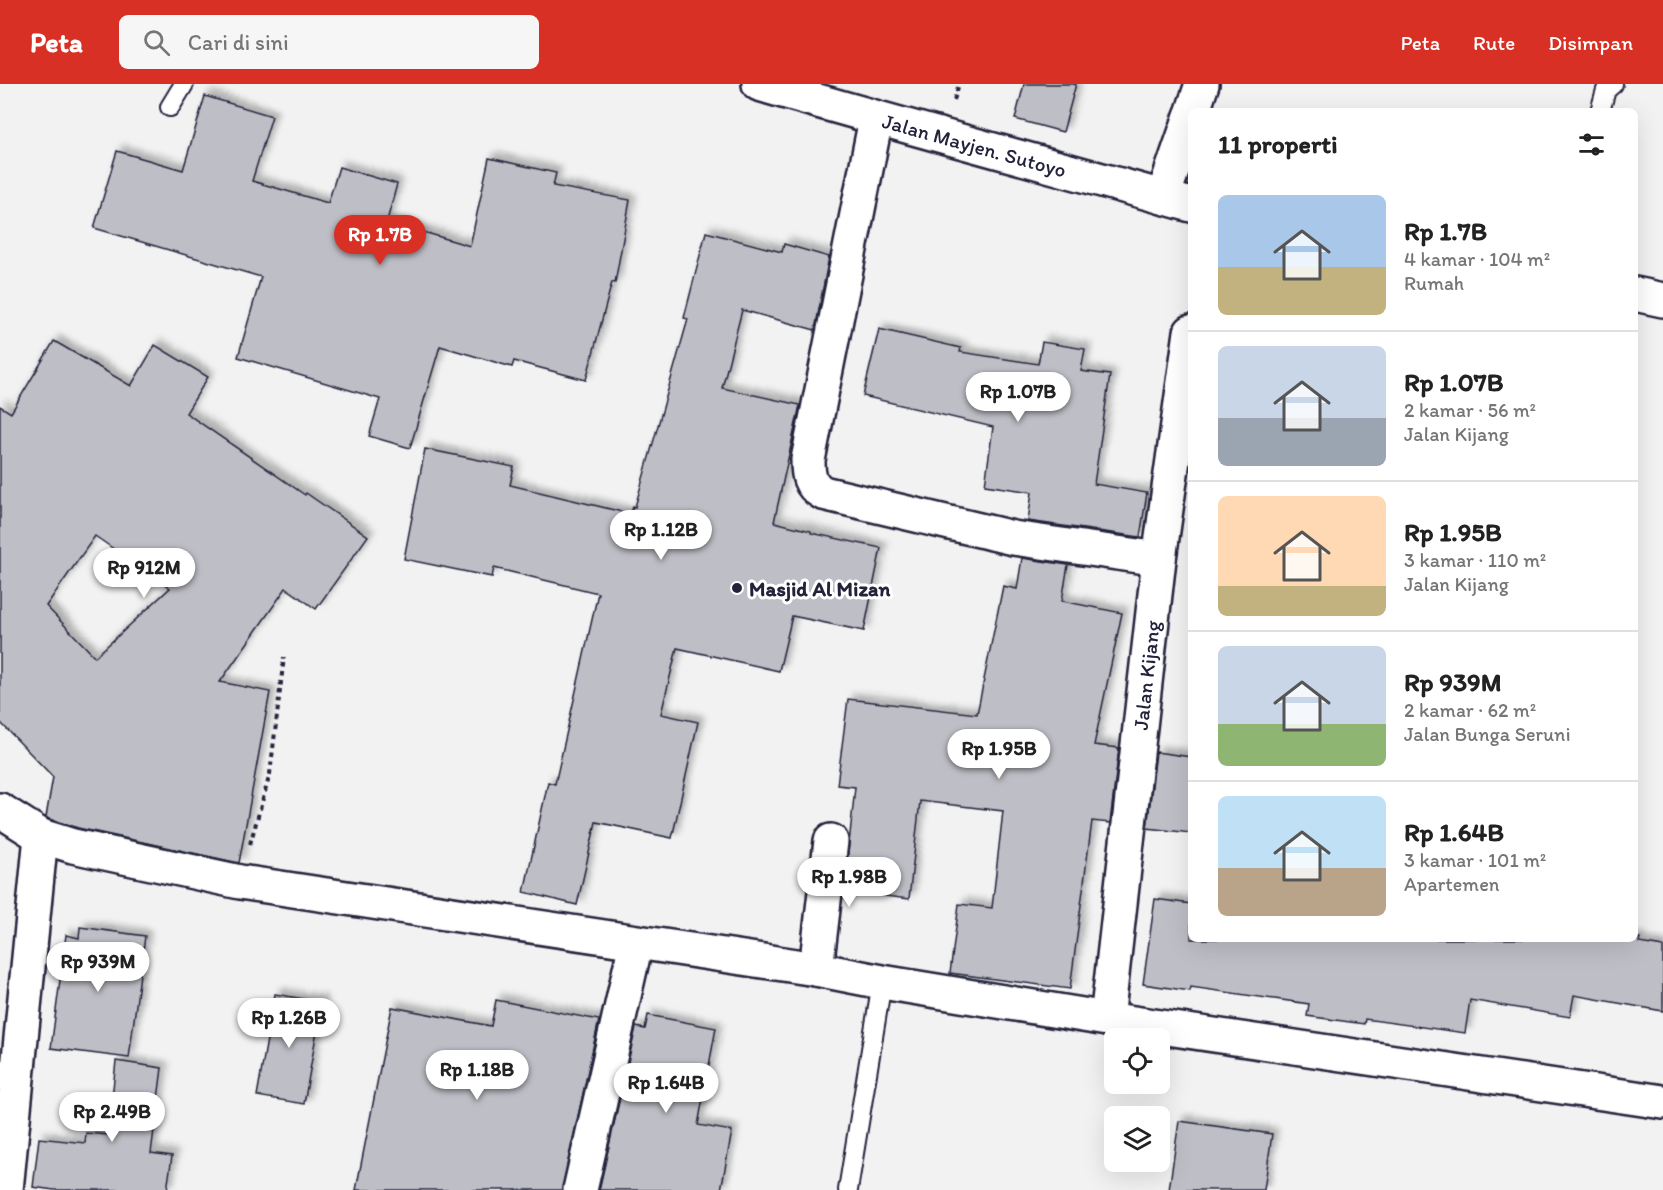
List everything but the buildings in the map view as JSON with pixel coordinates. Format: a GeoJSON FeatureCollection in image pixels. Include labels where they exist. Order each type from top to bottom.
{"type":"FeatureCollection","features":[{"type":"Feature","properties":{"kind":"main road","name":"Jalan Mayjen. Sutoyo"},"geometry":{"type":"LineString","coordinates":[[759,84],[876,119],[943,135],[1177,201]]}},
{"type":"Feature","properties":{"kind":"main road"},"geometry":{"type":"LineString","coordinates":[[1194,108],[1202,84]]}},
{"type":"Feature","properties":{"kind":"main road"},"geometry":{"type":"LineString","coordinates":[[876,119],[808,460],[808,472],[815,488],[823,492],[1013,538],[1159,559]]}},
{"type":"Feature","properties":{"kind":"main road"},"geometry":{"type":"LineString","coordinates":[[1177,201],[1188,134]]}},
{"type":"Feature","properties":{"kind":"main road"},"geometry":{"type":"LineString","coordinates":[[1638,295],[1663,300]]}},
{"type":"Feature","properties":{"kind":"main road","name":"Jalan Kijang"},"geometry":{"type":"LineString","coordinates":[[1107,1019],[1159,559],[1188,353]]}},
{"type":"Feature","properties":{"kind":"main road"},"geometry":{"type":"LineString","coordinates":[[0,810],[40,836],[129,859],[240,882],[816,969],[1107,1019],[1663,1102]]}},
{"type":"Feature","properties":{"kind":"main road"},"geometry":{"type":"LineString","coordinates":[[6,1190],[40,836]]}},
{"type":"Feature","properties":{"kind":"main road"},"geometry":{"type":"LineString","coordinates":[[816,969],[831,841]]}},
{"type":"Feature","properties":{"kind":"main road"},"geometry":{"type":"LineString","coordinates":[[580,1190],[636,943]]}},
{"type":"Feature","properties":{"kind":"lane"},"geometry":{"type":"LineString","coordinates":[[170,107],[184,84]]}},
{"type":"Feature","properties":{"kind":"lane"},"geometry":{"type":"LineString","coordinates":[[1601,108],[1606,90],[1613,84]]}},
{"type":"Feature","properties":{"kind":"lane"},"geometry":{"type":"LineString","coordinates":[[848,1190],[882,982]]}},
{"type":"Feature","properties":{"kind":"path"},"geometry":{"type":"LineString","coordinates":[[240,882],[270,774],[284,657]]}},
{"type":"Feature","properties":{"kind":"place","name":"Masjid Al Mizan"},"geometry":{"type":"Point","coordinates":[737,588]}}]}
